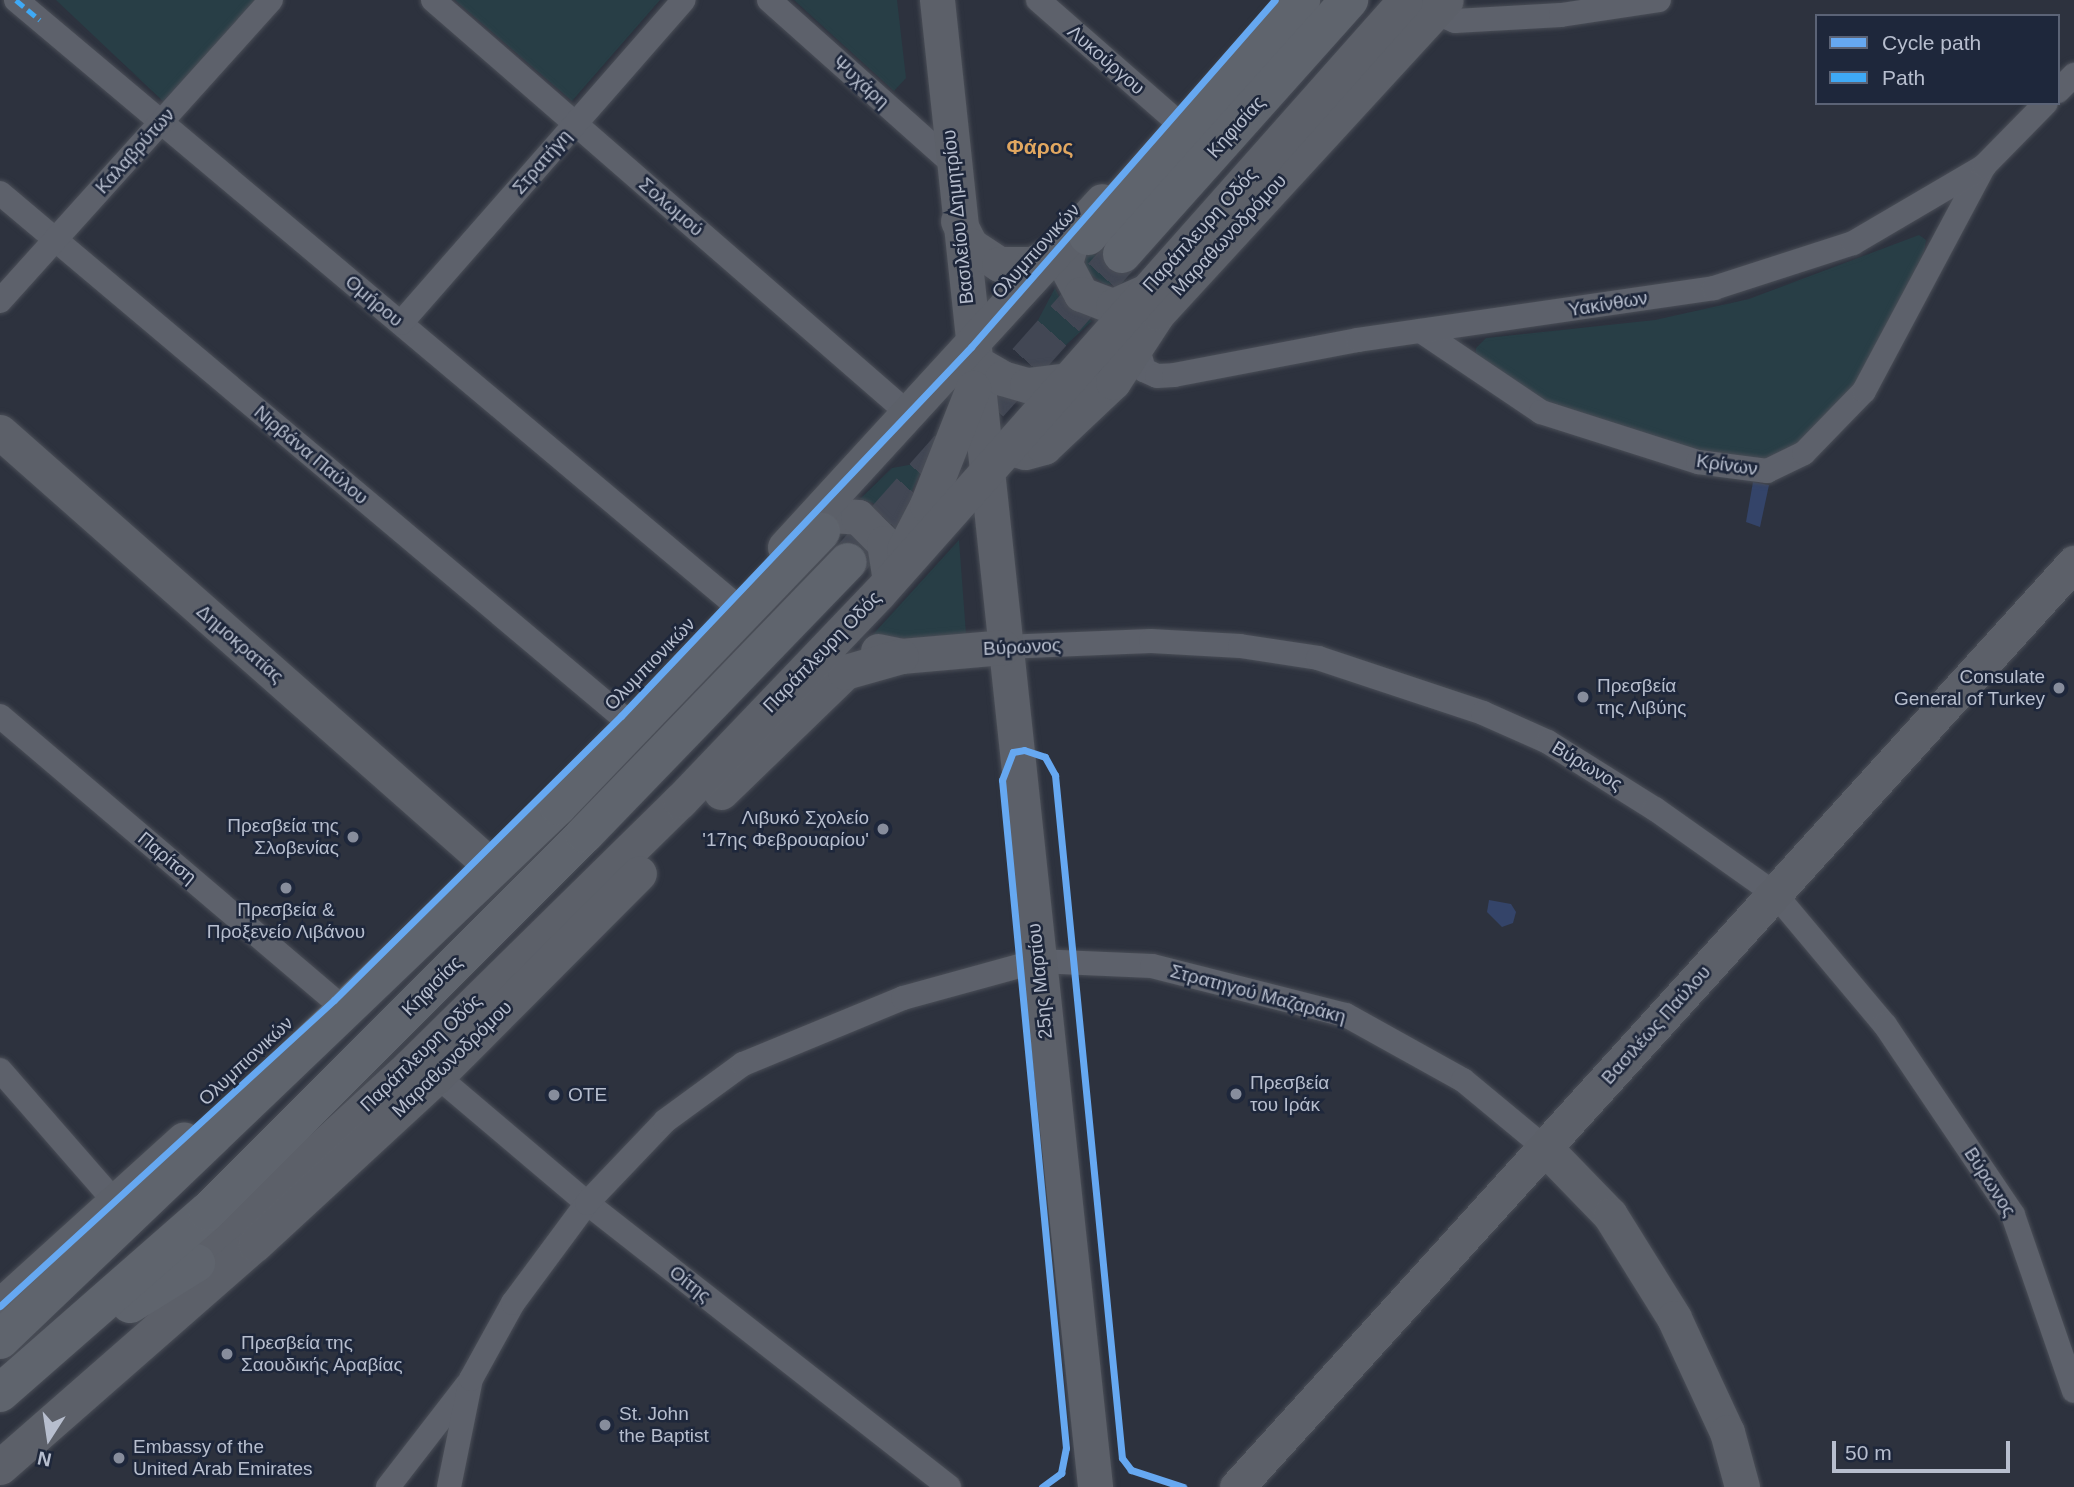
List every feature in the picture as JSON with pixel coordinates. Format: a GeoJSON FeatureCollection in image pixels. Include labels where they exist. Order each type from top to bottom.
{"type":"FeatureCollection","features":[{"type":"Feature","properties":{"kind":"main road","name":"Κηφισίας"},"geometry":{"type":"LineString","coordinates":[[1073,240],[1301,0]]}},
{"type":"Feature","properties":{"kind":"main road","name":"Κηφισίας"},"geometry":{"type":"LineString","coordinates":[[1122,254],[1349,0]]}},
{"type":"Feature","properties":{"kind":"main road","name":"Κηφισίας"},"geometry":{"type":"LineString","coordinates":[[0,1340],[558,806],[814,529]]}},
{"type":"Feature","properties":{"kind":"main road","name":"Κηφισίας"},"geometry":{"type":"LineString","coordinates":[[0,1393],[216,1202],[585,834],[848,562]]}},
{"type":"Feature","properties":{"kind":"main road"},"geometry":{"type":"LineString","coordinates":[[30,1366],[195,1263]]}},
{"type":"Feature","properties":{"kind":"street","name":"Ομήρου"},"geometry":{"type":"LineString","coordinates":[[16,0],[732,602]]}},
{"type":"Feature","properties":{"kind":"street","name":"Καλαβρύτων"},"geometry":{"type":"LineString","coordinates":[[0,301],[271,0]]}},
{"type":"Feature","properties":{"kind":"street","name":"Σολωμού"},"geometry":{"type":"LineString","coordinates":[[433,0],[909,414]]}},
{"type":"Feature","properties":{"kind":"street","name":"Στρατήγη"},"geometry":{"type":"LineString","coordinates":[[401,323],[684,0]]}},
{"type":"Feature","properties":{"kind":"street","name":"Ψυχάρη"},"geometry":{"type":"LineString","coordinates":[[769,0],[952,163]]}},
{"type":"Feature","properties":{"kind":"street","name":"Βασιλείου Δημητρίου"},"geometry":{"type":"LineString","coordinates":[[937,0],[973,363],[992,462]]}},
{"type":"Feature","properties":{"kind":"street","name":"Λυκούργου"},"geometry":{"type":"LineString","coordinates":[[1038,0],[1174,120]]}},
{"type":"Feature","properties":{"kind":"street","name":"Ολυμπιονικών"},"geometry":{"type":"LineString","coordinates":[[0,1306],[334,1000],[621,716],[732,602],[814,529],[909,414],[973,363],[1275,0]]}},
{"type":"Feature","properties":{"kind":"street"},"geometry":{"type":"LineString","coordinates":[[1429,4],[1455,21],[1561,15],[1659,0]]}},
{"type":"Feature","properties":{"kind":"street","name":"Παράπλευρη Οδός"},"geometry":{"type":"LineString","coordinates":[[195,1263],[410,1066],[680,800],[884,584],[1144,292],[1429,4]]}},
{"type":"Feature","properties":{"kind":"street","name":"Μαραθωνοδρόμου"},"geometry":{"type":"LineString","coordinates":[[992,462],[1050,443],[1113,382],[1138,349],[1158,313],[1429,4]]}},
{"type":"Feature","properties":{"kind":"street"},"geometry":{"type":"LineString","coordinates":[[2060,89],[2074,75]]}},
{"type":"Feature","properties":{"kind":"street","name":"Υακίνθων"},"geometry":{"type":"LineString","coordinates":[[1138,349],[1144,370],[1157,376],[1421,331],[1714,288],[1853,243],[1984,166],[2044,105]]}},
{"type":"Feature","properties":{"kind":"street","name":"Κρίνων"},"geometry":{"type":"LineString","coordinates":[[1421,331],[1541,412],[1684,458],[1767,471],[1804,453],[1864,391],[1984,166]]}},
{"type":"Feature","properties":{"kind":"street","name":"Νιρβάνα Παύλου"},"geometry":{"type":"LineString","coordinates":[[0,193],[621,716]]}},
{"type":"Feature","properties":{"kind":"street"},"geometry":{"type":"LineString","coordinates":[[958,221],[970,245],[999,264],[1032,264],[1073,240]]}},
{"type":"Feature","properties":{"kind":"street"},"geometry":{"type":"LineString","coordinates":[[1073,240],[1065,264],[1081,294],[1113,306],[1144,292]]}},
{"type":"Feature","properties":{"kind":"street"},"geometry":{"type":"LineString","coordinates":[[884,584],[927,505],[951,444],[973,363],[1002,378],[1027,384],[1066,380]]}},
{"type":"Feature","properties":{"kind":"street","name":"Δημοκρατίας"},"geometry":{"type":"LineString","coordinates":[[0,432],[480,856]]}},
{"type":"Feature","properties":{"kind":"street"},"geometry":{"type":"LineString","coordinates":[[876,451],[901,440],[951,444],[992,462]]}},
{"type":"Feature","properties":{"kind":"street","name":"25ης Μαρτίου"},"geometry":{"type":"LineString","coordinates":[[992,462],[1003,647],[1095,1487]]}},
{"type":"Feature","properties":{"kind":"street"},"geometry":{"type":"LineString","coordinates":[[814,529],[831,515],[858,517],[884,543],[884,584]]}},
{"type":"Feature","properties":{"kind":"street","name":"Βασιλέως Παύλου"},"geometry":{"type":"LineString","coordinates":[[1237,1487],[2074,563]]}},
{"type":"Feature","properties":{"kind":"street","name":"Βύρωνος"},"geometry":{"type":"LineString","coordinates":[[803,672],[841,650],[873,650],[901,656],[1003,647],[1151,641],[1240,646],[1318,658],[1383,677],[1548,742],[1655,809],[1775,894],[1885,1025],[2013,1214],[2074,1391]]}},
{"type":"Feature","properties":{"kind":"street","name":"Μαραθωνοδρόμου"},"geometry":{"type":"LineString","coordinates":[[0,1468],[255,1244],[437,1076],[820,693],[845,672],[901,656]]}},
{"type":"Feature","properties":{"kind":"street","name":"Παρίτση"},"geometry":{"type":"LineString","coordinates":[[0,716],[334,1000]]}},
{"type":"Feature","properties":{"kind":"street","name":"Στρατηγού Μαζαράκη"},"geometry":{"type":"LineString","coordinates":[[471,1380],[513,1303],[587,1203],[665,1121],[743,1064],[904,998],[1037,961],[1152,966],[1346,1015],[1462,1080],[1545,1147],[1610,1215],[1675,1318],[1727,1432],[1742,1487]]}},
{"type":"Feature","properties":{"kind":"street"},"geometry":{"type":"LineString","coordinates":[[0,1070],[115,1202]]}},
{"type":"Feature","properties":{"kind":"street","name":"Οίτης"},"geometry":{"type":"LineString","coordinates":[[437,1076],[587,1203],[949,1487]]}},
{"type":"Feature","properties":{"kind":"street"},"geometry":{"type":"LineString","coordinates":[[388,1487],[471,1380]]}},
{"type":"Feature","properties":{"kind":"street"},"geometry":{"type":"LineString","coordinates":[[449,1487],[471,1380]]}},
{"type":"Feature","properties":{"kind":"shaded area"},"geometry":{"type":"Polygon","coordinates":[[[56,0],[262,0],[167,105],[56,0]]]}},
{"type":"Feature","properties":{"kind":"shaded area"},"geometry":{"type":"Polygon","coordinates":[[[455,0],[660,0],[572,101],[455,0]]]}},
{"type":"Feature","properties":{"kind":"shaded area"},"geometry":{"type":"Polygon","coordinates":[[[794,0],[897,0],[906,78],[894,91],[794,0]]]}},
{"type":"Feature","properties":{"kind":"shaded area"},"geometry":{"type":"Polygon","coordinates":[[[1919,235],[1926,240],[1924,252],[1861,377],[1805,441],[1759,461],[1715,457],[1572,414],[1520,391],[1476,357],[1476,348],[1486,338],[1655,320],[1749,299],[1919,235]]]}},
{"type":"Feature","properties":{"kind":"shaded area"},"geometry":{"type":"Polygon","coordinates":[[[1086,247],[1125,282],[1106,285],[1085,271],[1086,247]]]}},
{"type":"Feature","properties":{"kind":"shaded area"},"geometry":{"type":"Polygon","coordinates":[[[1055,288],[1064,307],[1092,321],[1053,357],[1019,356],[1055,288]]]}},
{"type":"Feature","properties":{"kind":"shaded area"},"geometry":{"type":"Polygon","coordinates":[[[925,462],[896,526],[873,503],[860,499],[892,468],[925,462]]]}},
{"type":"Feature","properties":{"kind":"shaded area"},"geometry":{"type":"Polygon","coordinates":[[[959,540],[966,634],[867,641],[959,540]]]}},
{"type":"Feature","properties":{"kind":"water"},"geometry":{"type":"Polygon","coordinates":[[[1753,482],[1769,485],[1760,527],[1746,522],[1753,482]]]}},
{"type":"Feature","properties":{"kind":"water"},"geometry":{"type":"Polygon","coordinates":[[[1489,900],[1511,904],[1516,912],[1513,923],[1502,927],[1487,912],[1489,900]]]}},
{"type":"Feature","properties":{"kind":"tunnel"},"geometry":{"type":"LineString","coordinates":[[989,404],[1122,254]]}},
{"type":"Feature","properties":{"kind":"tunnel"},"geometry":{"type":"LineString","coordinates":[[848,562],[951,446]]}},
{"type":"Feature","properties":{"kind":"marked path"},"geometry":{"type":"LineString","coordinates":[[16,0],[40,20]]}},
{"type":"Feature","properties":{"kind":"cycle path"},"geometry":{"type":"LineString","coordinates":[[0,1306],[334,1000],[621,716],[971,347],[1275,0]]}},
{"type":"Feature","properties":{"kind":"cycle path"},"geometry":{"type":"LineString","coordinates":[[1042,1487],[1061,1473],[1066,1448],[1002,780],[1013,752],[1024,750],[1045,757],[1055,775],[1122,1458],[1131,1470],[1183,1487]]}},
{"type":"Feature","properties":{"kind":"place","name":"Consulate General of Turkey"},"geometry":{"type":"Point","coordinates":[2059,688]}},
{"type":"Feature","properties":{"kind":"place","name":"Πρεσβεία της Λιβύης"},"geometry":{"type":"Point","coordinates":[1583,697]}},
{"type":"Feature","properties":{"kind":"place","name":"Λιβυκό Σχολείο '17ης Φεβρουαρίου'"},"geometry":{"type":"Point","coordinates":[883,829]}},
{"type":"Feature","properties":{"kind":"place","name":"Πρεσβεία της Σλοβενίας"},"geometry":{"type":"Point","coordinates":[353,837]}},
{"type":"Feature","properties":{"kind":"place","name":"Πρεσβεία & Προξενείο Λιβάνου"},"geometry":{"type":"Point","coordinates":[286,888]}},
{"type":"Feature","properties":{"kind":"place","name":"Πρεσβεία του Ιράκ"},"geometry":{"type":"Point","coordinates":[1236,1094]}},
{"type":"Feature","properties":{"kind":"place","name":"ΟΤΕ"},"geometry":{"type":"Point","coordinates":[554,1095]}},
{"type":"Feature","properties":{"kind":"place","name":"Πρεσβεία της Σαουδικής Αραβίας"},"geometry":{"type":"Point","coordinates":[227,1354]}},
{"type":"Feature","properties":{"kind":"place","name":"St. John the Baptist"},"geometry":{"type":"Point","coordinates":[605,1425]}},
{"type":"Feature","properties":{"kind":"place","name":"Embassy of the United Arab Emirates"},"geometry":{"type":"Point","coordinates":[119,1458]}},
{"type":"Feature","properties":{"kind":"district","name":"Φάρος"},"geometry":{"type":"Point","coordinates":[1040,147]}}]}
